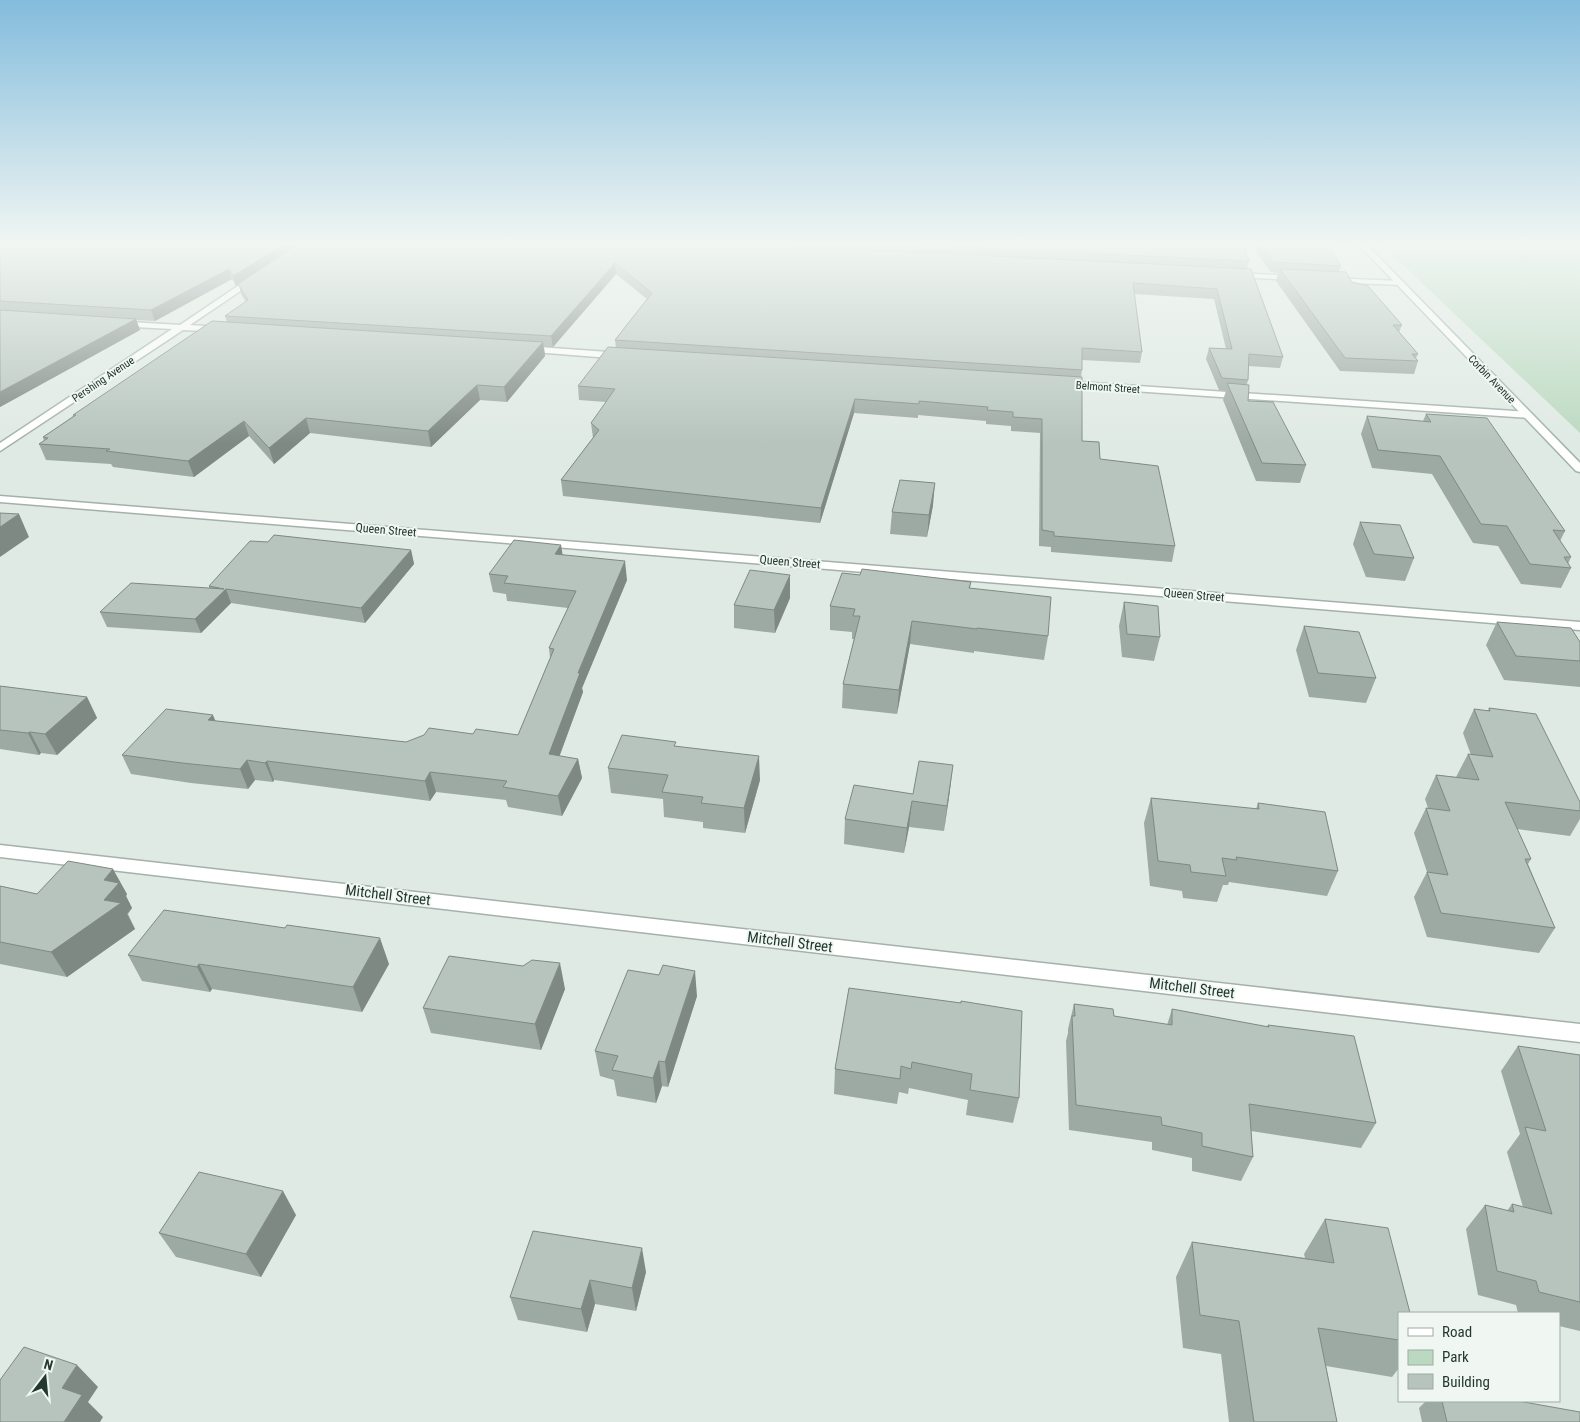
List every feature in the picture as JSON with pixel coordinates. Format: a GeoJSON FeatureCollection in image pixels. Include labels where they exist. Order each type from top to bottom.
{"type":"FeatureCollection","features":[{"type":"Feature","properties":{"kind":"street","name":"Pershing Avenue"},"geometry":{"type":"LineString","coordinates":[[0,448],[205,311]]}},
{"type":"Feature","properties":{"kind":"street","name":"Corbin Avenue"},"geometry":{"type":"LineString","coordinates":[[1428,311],[1580,469]]}},
{"type":"Feature","properties":{"kind":"street"},"geometry":{"type":"LineString","coordinates":[[105,322],[231,330]]}},
{"type":"Feature","properties":{"kind":"street"},"geometry":{"type":"LineString","coordinates":[[518,349],[637,357]]}},
{"type":"Feature","properties":{"kind":"street","name":"Belmont Street"},"geometry":{"type":"LineString","coordinates":[[1053,384],[1528,415]]}},
{"type":"Feature","properties":{"kind":"street","name":"Queen Street"},"geometry":{"type":"LineString","coordinates":[[0,498],[1580,626]]}},
{"type":"Feature","properties":{"kind":"street","name":"Mitchell Street"},"geometry":{"type":"LineString","coordinates":[[0,851],[1580,1033]]}},
{"type":"Feature","properties":{"kind":"green space"},"geometry":{"type":"Polygon","coordinates":[[[1452,311],[1580,311],[1580,433],[1452,311]]]}},
{"type":"Feature","properties":{"kind":"building"},"geometry":{"type":"Polygon","coordinates":[[[0,311],[136,319],[0,392],[0,311]]]}},
{"type":"Feature","properties":{"kind":"building"},"geometry":{"type":"Polygon","coordinates":[[[232,311],[573,311],[551,336],[225,316],[232,311]]]}},
{"type":"Feature","properties":{"kind":"building"},"geometry":{"type":"Polygon","coordinates":[[[638,311],[1137,311],[1142,352],[1082,348],[1082,370],[615,340],[638,311]]]}},
{"type":"Feature","properties":{"kind":"building"},"geometry":{"type":"Polygon","coordinates":[[[1223,311],[1266,311],[1283,357],[1249,354],[1248,380],[1222,378],[1209,348],[1232,349],[1223,311]]]}},
{"type":"Feature","properties":{"kind":"building"},"geometry":{"type":"Polygon","coordinates":[[[1311,311],[1390,311],[1402,325],[1393,325],[1418,354],[1412,354],[1418,361],[1345,358],[1311,311]]]}},
{"type":"Feature","properties":{"kind":"building"},"geometry":{"type":"Polygon","coordinates":[[[212,321],[543,342],[504,387],[477,385],[428,431],[306,418],[269,448],[244,421],[188,461],[106,451],[110,449],[39,444],[48,438],[43,437],[76,415],[73,415],[212,321]]]}},
{"type":"Feature","properties":{"kind":"building"},"geometry":{"type":"Polygon","coordinates":[[[608,347],[1082,377],[1082,441],[1099,442],[1100,459],[1158,466],[1175,546],[1054,536],[1054,532],[1042,530],[1042,419],[1013,417],[1013,412],[987,410],[988,407],[919,401],[919,404],[855,399],[821,508],[561,480],[599,430],[591,423],[615,389],[578,386],[608,347]]]}},
{"type":"Feature","properties":{"kind":"building"},"geometry":{"type":"Polygon","coordinates":[[[1227,383],[1249,385],[1248,401],[1273,402],[1306,465],[1262,463],[1227,383]]]}},
{"type":"Feature","properties":{"kind":"building"},"geometry":{"type":"Polygon","coordinates":[[[1426,414],[1487,418],[1565,531],[1553,530],[1571,557],[1564,557],[1571,568],[1530,564],[1507,526],[1481,524],[1440,456],[1378,450],[1367,416],[1431,422],[1426,414]]]}},
{"type":"Feature","properties":{"kind":"building"},"geometry":{"type":"Polygon","coordinates":[[[900,480],[935,483],[929,515],[892,512],[900,480]]]}},
{"type":"Feature","properties":{"kind":"building"},"geometry":{"type":"Polygon","coordinates":[[[0,513],[19,514],[0,527],[0,513]]]}},
{"type":"Feature","properties":{"kind":"building"},"geometry":{"type":"Polygon","coordinates":[[[1360,522],[1400,525],[1414,558],[1374,554],[1360,522]]]}},
{"type":"Feature","properties":{"kind":"building"},"geometry":{"type":"Polygon","coordinates":[[[274,535],[411,550],[361,608],[226,589],[195,619],[100,612],[131,583],[224,589],[209,586],[250,541],[268,542],[274,535]]]}},
{"type":"Feature","properties":{"kind":"building"},"geometry":{"type":"Polygon","coordinates":[[[514,540],[561,545],[555,554],[625,561],[578,673],[580,673],[549,754],[578,759],[558,796],[503,787],[507,781],[430,772],[425,781],[267,761],[265,763],[247,760],[240,769],[122,755],[166,709],[213,715],[208,720],[406,742],[424,735],[429,728],[473,734],[476,729],[518,735],[554,649],[549,648],[576,591],[504,583],[508,576],[489,574],[514,540]]]}},
{"type":"Feature","properties":{"kind":"building"},"geometry":{"type":"Polygon","coordinates":[[[862,569],[971,582],[969,588],[1051,597],[1048,636],[912,621],[899,690],[843,684],[860,616],[853,616],[855,609],[830,606],[842,573],[860,575],[862,569]]]}},
{"type":"Feature","properties":{"kind":"building"},"geometry":{"type":"Polygon","coordinates":[[[750,570],[790,575],[774,610],[734,605],[750,570]]]}},
{"type":"Feature","properties":{"kind":"building"},"geometry":{"type":"Polygon","coordinates":[[[1124,602],[1158,606],[1160,637],[1127,634],[1124,602]]]}},
{"type":"Feature","properties":{"kind":"building"},"geometry":{"type":"Polygon","coordinates":[[[1497,622],[1571,628],[1580,642],[1580,661],[1516,656],[1497,622]]]}},
{"type":"Feature","properties":{"kind":"building"},"geometry":{"type":"Polygon","coordinates":[[[1304,626],[1359,632],[1376,678],[1318,673],[1304,626]]]}},
{"type":"Feature","properties":{"kind":"building"},"geometry":{"type":"Polygon","coordinates":[[[0,686],[87,697],[45,734],[0,730],[0,686]]]}},
{"type":"Feature","properties":{"kind":"building"},"geometry":{"type":"Polygon","coordinates":[[[1489,708],[1536,714],[1580,802],[1580,811],[1505,802],[1531,859],[1525,859],[1555,928],[1441,913],[1427,872],[1448,875],[1426,808],[1450,811],[1436,775],[1479,780],[1468,754],[1493,757],[1474,709],[1490,711],[1489,708]]]}},
{"type":"Feature","properties":{"kind":"building"},"geometry":{"type":"Polygon","coordinates":[[[622,735],[676,742],[674,746],[759,756],[744,808],[701,803],[703,797],[662,792],[668,775],[608,768],[622,735]]]}},
{"type":"Feature","properties":{"kind":"building"},"geometry":{"type":"Polygon","coordinates":[[[919,761],[953,765],[947,806],[912,801],[907,828],[845,819],[854,785],[913,794],[919,761]]]}},
{"type":"Feature","properties":{"kind":"building"},"geometry":{"type":"Polygon","coordinates":[[[1151,798],[1259,809],[1258,803],[1325,812],[1338,871],[1236,857],[1237,860],[1222,858],[1226,876],[1191,872],[1190,865],[1158,861],[1151,798]]]}},
{"type":"Feature","properties":{"kind":"building"},"geometry":{"type":"Polygon","coordinates":[[[68,861],[113,869],[104,880],[119,883],[104,900],[121,903],[51,952],[0,942],[0,886],[37,894],[68,861]]]}},
{"type":"Feature","properties":{"kind":"building"},"geometry":{"type":"Polygon","coordinates":[[[164,910],[285,928],[287,925],[380,938],[353,987],[199,964],[197,967],[128,955],[164,910]]]}},
{"type":"Feature","properties":{"kind":"building"},"geometry":{"type":"Polygon","coordinates":[[[449,956],[523,966],[532,960],[560,963],[535,1024],[423,1008],[449,956]]]}},
{"type":"Feature","properties":{"kind":"building"},"geometry":{"type":"Polygon","coordinates":[[[663,965],[695,971],[665,1062],[659,1061],[653,1078],[612,1070],[618,1056],[595,1051],[628,970],[659,975],[663,965]]]}},
{"type":"Feature","properties":{"kind":"building"},"geometry":{"type":"Polygon","coordinates":[[[849,988],[961,1003],[961,1001],[1022,1011],[1019,1098],[970,1090],[972,1074],[912,1062],[911,1069],[901,1066],[900,1079],[835,1069],[849,988]]]}},
{"type":"Feature","properties":{"kind":"building"},"geometry":{"type":"Polygon","coordinates":[[[1074,1004],[1113,1009],[1114,1016],[1172,1025],[1172,1009],[1269,1027],[1268,1025],[1354,1036],[1376,1123],[1249,1104],[1253,1157],[1202,1146],[1202,1133],[1162,1125],[1161,1117],[1076,1105],[1072,1016],[1075,1016],[1074,1004]]]}},
{"type":"Feature","properties":{"kind":"building"},"geometry":{"type":"Polygon","coordinates":[[[1518,1046],[1580,1055],[1580,1302],[1539,1292],[1536,1281],[1497,1271],[1485,1205],[1514,1212],[1512,1204],[1552,1214],[1525,1127],[1546,1131],[1518,1046]]]}},
{"type":"Feature","properties":{"kind":"building"},"geometry":{"type":"Polygon","coordinates":[[[199,1172],[283,1191],[246,1254],[159,1233],[199,1172]]]}},
{"type":"Feature","properties":{"kind":"building"},"geometry":{"type":"Polygon","coordinates":[[[1325,1219],[1388,1228],[1410,1312],[1398,1312],[1398,1340],[1318,1328],[1337,1422],[1254,1422],[1239,1321],[1200,1315],[1192,1242],[1334,1263],[1325,1219]]]}},
{"type":"Feature","properties":{"kind":"building"},"geometry":{"type":"Polygon","coordinates":[[[533,1231],[642,1248],[632,1288],[590,1280],[581,1309],[510,1297],[533,1231]]]}},
{"type":"Feature","properties":{"kind":"building"},"geometry":{"type":"Polygon","coordinates":[[[24,1347],[77,1365],[62,1388],[82,1395],[64,1422],[0,1422],[0,1380],[24,1347]]]}},
{"type":"Feature","properties":{"kind":"building"},"geometry":{"type":"Polygon","coordinates":[[[1442,1402],[1524,1402],[1580,1412],[1580,1422],[1447,1422],[1442,1402]]]}}]}
